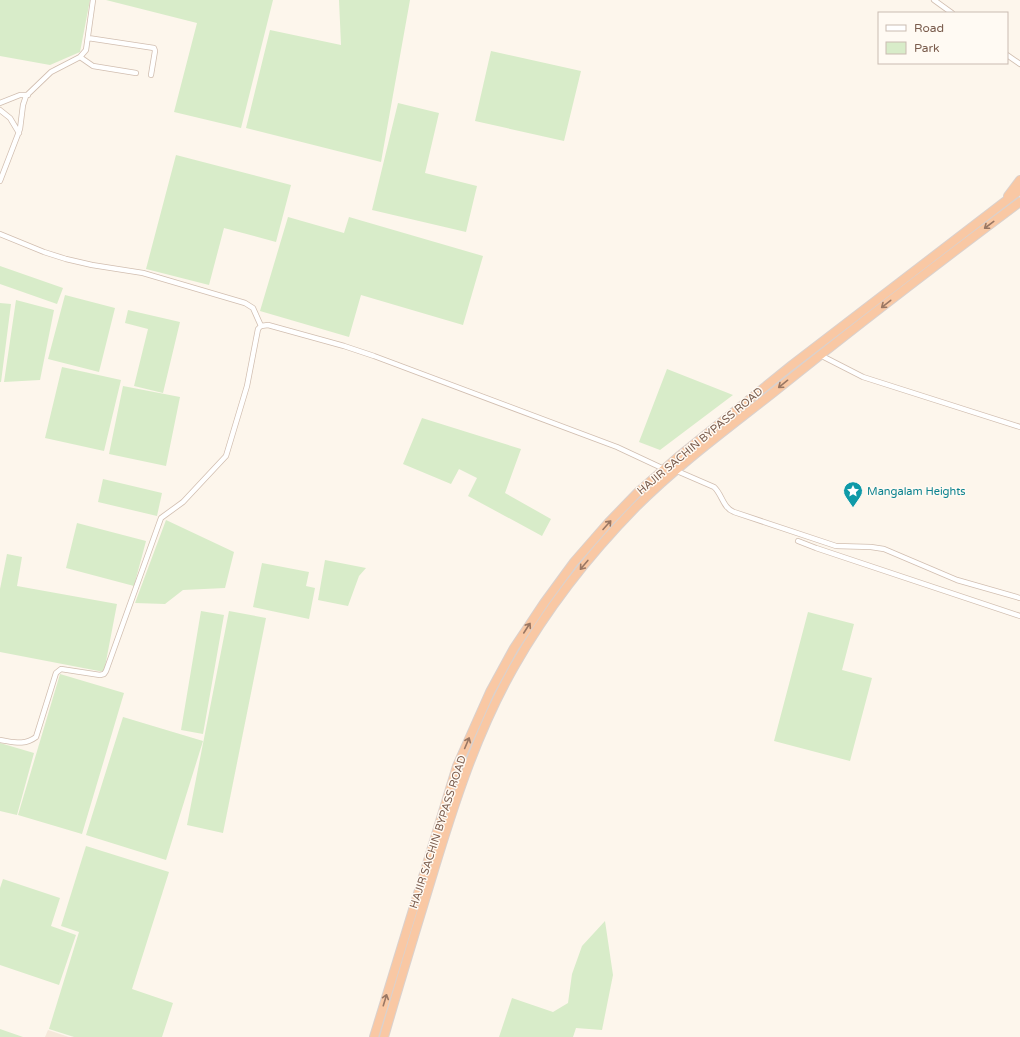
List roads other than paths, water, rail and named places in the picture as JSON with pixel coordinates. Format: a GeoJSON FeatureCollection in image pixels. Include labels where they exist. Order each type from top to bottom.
{"type":"FeatureCollection","features":[{"type":"Feature","properties":{"kind":"highway"},"geometry":{"type":"LineString","coordinates":[[1003,203],[1020,180]]}},
{"type":"Feature","properties":{"kind":"highway","name":"HAJIR SACHIN BYPASS ROAD"},"geometry":{"type":"LineString","coordinates":[[374,1037],[457,766],[490,692],[514,648],[574,562],[608,523],[638,492],[664,469],[792,365],[1020,190]]}},
{"type":"Feature","properties":{"kind":"highway"},"geometry":{"type":"LineString","coordinates":[[384,1037],[450,816],[466,770],[486,721],[510,674],[543,621],[570,582],[600,546],[637,506],[677,471],[820,355],[1020,202]]}},
{"type":"Feature","properties":{"kind":"highway"},"geometry":{"type":"LineString","coordinates":[[1003,215],[1020,208]]}},
{"type":"Feature","properties":{"kind":"street"},"geometry":{"type":"LineString","coordinates":[[0,181],[19,133],[23,105],[28,95],[51,72],[80,57],[86,50],[93,0]]}},
{"type":"Feature","properties":{"kind":"street"},"geometry":{"type":"LineString","coordinates":[[934,0],[951,12]]}},
{"type":"Feature","properties":{"kind":"street"},"geometry":{"type":"LineString","coordinates":[[88,38],[154,48],[155,51],[151,75]]}},
{"type":"Feature","properties":{"kind":"street"},"geometry":{"type":"LineString","coordinates":[[1008,55],[1020,64]]}},
{"type":"Feature","properties":{"kind":"street"},"geometry":{"type":"LineString","coordinates":[[80,57],[93,66],[136,73]]}},
{"type":"Feature","properties":{"kind":"street"},"geometry":{"type":"LineString","coordinates":[[0,103],[16,97],[28,95]]}},
{"type":"Feature","properties":{"kind":"street"},"geometry":{"type":"LineString","coordinates":[[0,110],[10,118],[19,133]]}},
{"type":"Feature","properties":{"kind":"street"},"geometry":{"type":"LineString","coordinates":[[0,234],[66,260],[143,273],[244,303],[253,308],[261,326]]}},
{"type":"Feature","properties":{"kind":"street"},"geometry":{"type":"LineString","coordinates":[[0,740],[24,743],[36,737],[58,670],[61,669],[100,675],[104,674],[106,671],[161,518],[183,502],[226,456],[247,386],[258,329],[261,326],[268,325],[374,356],[617,447],[664,469]]}},
{"type":"Feature","properties":{"kind":"street"},"geometry":{"type":"LineString","coordinates":[[820,355],[863,377],[1020,427]]}},
{"type":"Feature","properties":{"kind":"street"},"geometry":{"type":"LineString","coordinates":[[677,471],[714,487],[718,490],[727,507],[734,512],[836,546],[884,548],[957,580],[1020,598]]}},
{"type":"Feature","properties":{"kind":"street"},"geometry":{"type":"LineString","coordinates":[[798,541],[1020,616]]}},
{"type":"Feature","properties":{"kind":"place","name":"Mangalam Heights"},"geometry":{"type":"Point","coordinates":[853,508]}}]}
